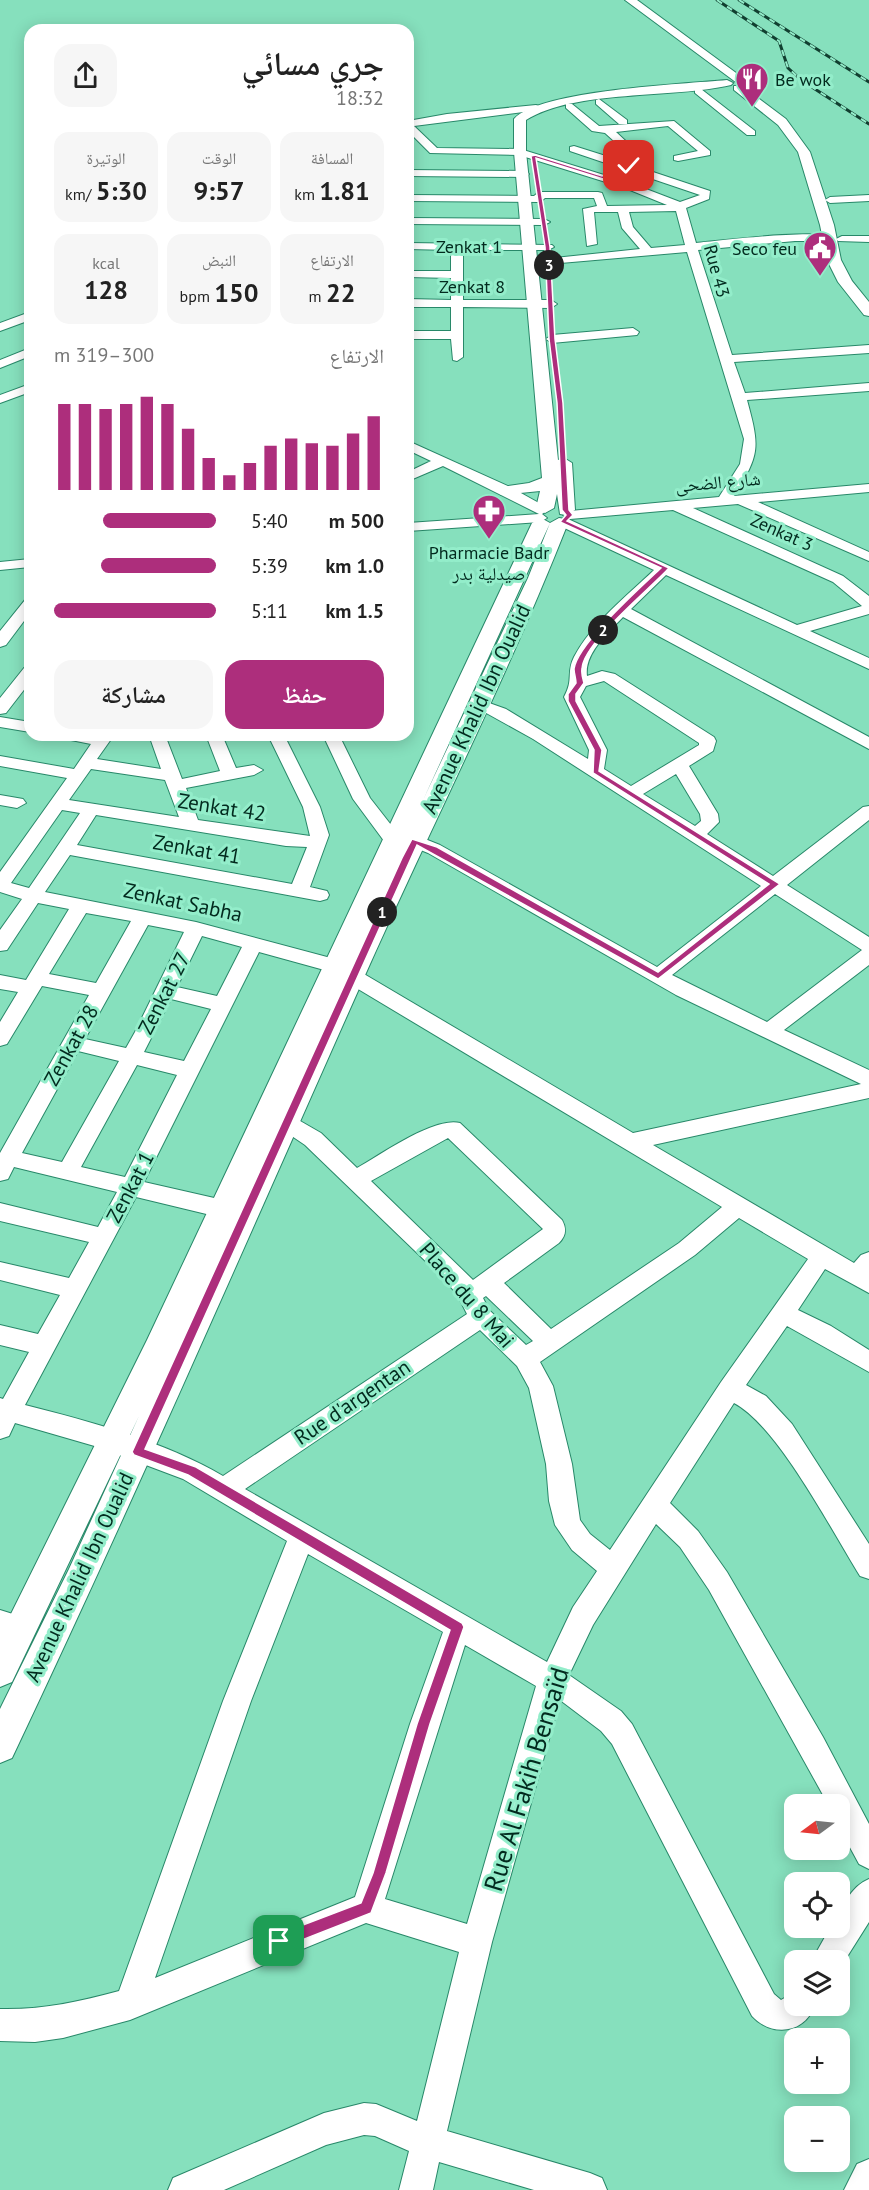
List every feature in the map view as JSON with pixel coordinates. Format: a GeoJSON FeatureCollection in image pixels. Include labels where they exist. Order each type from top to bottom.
{"type":"FeatureCollection","features":[{"type":"Feature","properties":{"kind":"main road"},"geometry":{"type":"LineString","coordinates":[[619,0],[736,84],[788,117],[809,141],[822,168],[830,200],[840,275],[867,304]]}},
{"type":"Feature","properties":{"kind":"main road"},"geometry":{"type":"LineString","coordinates":[[630,0],[782,122],[804,152],[835,239]]}},
{"type":"Feature","properties":{"kind":"main road"},"geometry":{"type":"LineString","coordinates":[[536,108],[568,102],[736,84]]}},
{"type":"Feature","properties":{"kind":"main road","name":"Avenue Khalid Ibn Oualid"},"geometry":{"type":"LineString","coordinates":[[543,304],[550,283],[544,222],[524,174],[531,121],[546,111],[569,106],[698,91],[736,84]]}},
{"type":"Feature","properties":{"kind":"main road","name":"Avenue Khalid Ibn Oualid"},"geometry":{"type":"LineString","coordinates":[[536,108],[520,119],[535,198],[528,222],[530,247],[543,304],[558,392]]}},
{"type":"Feature","properties":{"kind":"main road","name":"Avenue Khalid Ibn Oualid"},"geometry":{"type":"LineString","coordinates":[[0,1671],[11,1626],[57,1550],[125,1447],[288,1122],[344,971],[401,839],[553,516],[547,335]]}},
{"type":"Feature","properties":{"kind":"main road","name":"Avenue Khalid Ibn Oualid"},"geometry":{"type":"LineString","coordinates":[[401,839],[478,704],[537,578],[553,516],[560,414]]}},
{"type":"Feature","properties":{"kind":"main road"},"geometry":{"type":"LineString","coordinates":[[507,491],[532,488],[551,480]]}},
{"type":"Feature","properties":{"kind":"main road","name":"Avenue Khalid Ibn Oualid"},"geometry":{"type":"LineString","coordinates":[[0,1746],[223,1209],[344,971]]}},
{"type":"Feature","properties":{"kind":"street"},"geometry":{"type":"LineString","coordinates":[[698,91],[751,133]]}},
{"type":"Feature","properties":{"kind":"street"},"geometry":{"type":"LineString","coordinates":[[599,102],[623,122]]}},
{"type":"Feature","properties":{"kind":"street"},"geometry":{"type":"LineString","coordinates":[[569,106],[596,129],[609,130],[670,123],[706,153],[678,158]]}},
{"type":"Feature","properties":{"kind":"street"},"geometry":{"type":"LineString","coordinates":[[414,124],[447,117],[536,108]]}},
{"type":"Feature","properties":{"kind":"street"},"geometry":{"type":"LineString","coordinates":[[603,177],[642,160],[609,130]]}},
{"type":"Feature","properties":{"kind":"street"},"geometry":{"type":"LineString","coordinates":[[414,131],[434,151],[527,154],[603,177],[680,207]]}},
{"type":"Feature","properties":{"kind":"street"},"geometry":{"type":"LineString","coordinates":[[574,149],[706,194],[680,207],[586,210],[596,244],[579,246],[579,258]]}},
{"type":"Feature","properties":{"kind":"street"},"geometry":{"type":"LineString","coordinates":[[414,173],[524,174]]}},
{"type":"Feature","properties":{"kind":"street"},"geometry":{"type":"LineString","coordinates":[[414,198],[535,198],[598,195],[603,208]]}},
{"type":"Feature","properties":{"kind":"street"},"geometry":{"type":"LineString","coordinates":[[830,200],[869,198]]}},
{"type":"Feature","properties":{"kind":"street","name":"Rue 43"},"geometry":{"type":"LineString","coordinates":[[680,207],[704,294],[740,397],[752,447],[747,464],[724,501]]}},
{"type":"Feature","properties":{"kind":"street"},"geometry":{"type":"LineString","coordinates":[[623,208],[630,231],[648,252]]}},
{"type":"Feature","properties":{"kind":"street"},"geometry":{"type":"LineString","coordinates":[[414,221],[544,222]]}},
{"type":"Feature","properties":{"kind":"street","name":"Zenkat 1"},"geometry":{"type":"LineString","coordinates":[[414,246],[530,247],[548,254],[579,258],[795,238],[869,239]]}},
{"type":"Feature","properties":{"kind":"street"},"geometry":{"type":"LineString","coordinates":[[457,246],[457,357]]}},
{"type":"Feature","properties":{"kind":"street"},"geometry":{"type":"LineString","coordinates":[[414,274],[457,275]]}},
{"type":"Feature","properties":{"kind":"street","name":"Zenkat 8"},"geometry":{"type":"LineString","coordinates":[[414,303],[543,304]]}},
{"type":"Feature","properties":{"kind":"street"},"geometry":{"type":"LineString","coordinates":[[0,327],[24,320]]}},
{"type":"Feature","properties":{"kind":"street"},"geometry":{"type":"LineString","coordinates":[[547,335],[633,332]]}},
{"type":"Feature","properties":{"kind":"street"},"geometry":{"type":"LineString","coordinates":[[414,335],[457,335]]}},
{"type":"Feature","properties":{"kind":"street"},"geometry":{"type":"LineString","coordinates":[[726,359],[869,349]]}},
{"type":"Feature","properties":{"kind":"street"},"geometry":{"type":"LineString","coordinates":[[0,364],[24,354]]}},
{"type":"Feature","properties":{"kind":"street"},"geometry":{"type":"LineString","coordinates":[[740,397],[869,387]]}},
{"type":"Feature","properties":{"kind":"street"},"geometry":{"type":"LineString","coordinates":[[0,399],[24,390]]}},
{"type":"Feature","properties":{"kind":"street"},"geometry":{"type":"LineString","coordinates":[[14,394],[24,399]]}},
{"type":"Feature","properties":{"kind":"street"},"geometry":{"type":"LineString","coordinates":[[414,448],[507,491],[553,516],[869,664]]}},
{"type":"Feature","properties":{"kind":"street"},"geometry":{"type":"LineString","coordinates":[[414,474],[443,461]]}},
{"type":"Feature","properties":{"kind":"street","name":"شارع الضحى"},"geometry":{"type":"LineString","coordinates":[[414,527],[869,488]]}},
{"type":"Feature","properties":{"kind":"street"},"geometry":{"type":"LineString","coordinates":[[741,500],[869,557]]}},
{"type":"Feature","properties":{"kind":"street","name":"Zenkat 3"},"geometry":{"type":"LineString","coordinates":[[674,505],[838,579],[869,604]]}},
{"type":"Feature","properties":{"kind":"street"},"geometry":{"type":"LineString","coordinates":[[0,566],[24,564]]}},
{"type":"Feature","properties":{"kind":"street"},"geometry":{"type":"LineString","coordinates":[[580,683],[578,669],[583,654],[622,610],[665,568]]}},
{"type":"Feature","properties":{"kind":"street"},"geometry":{"type":"LineString","coordinates":[[796,630],[869,609]]}},
{"type":"Feature","properties":{"kind":"street"},"geometry":{"type":"LineString","coordinates":[[622,610],[869,744]]}},
{"type":"Feature","properties":{"kind":"street"},"geometry":{"type":"LineString","coordinates":[[0,642],[24,611]]}},
{"type":"Feature","properties":{"kind":"street"},"geometry":{"type":"LineString","coordinates":[[14,624],[24,626]]}},
{"type":"Feature","properties":{"kind":"street"},"geometry":{"type":"LineString","coordinates":[[595,772],[598,750],[572,701],[572,694],[580,683],[602,676],[609,677],[705,736],[708,741],[707,747],[630,794]]}},
{"type":"Feature","properties":{"kind":"street"},"geometry":{"type":"LineString","coordinates":[[0,710],[15,688]]}},
{"type":"Feature","properties":{"kind":"street"},"geometry":{"type":"LineString","coordinates":[[478,704],[506,716],[775,884],[869,946]]}},
{"type":"Feature","properties":{"kind":"street"},"geometry":{"type":"LineString","coordinates":[[0,722],[24,726]]}},
{"type":"Feature","properties":{"kind":"street"},"geometry":{"type":"LineString","coordinates":[[0,886],[102,741]]}},
{"type":"Feature","properties":{"kind":"street"},"geometry":{"type":"LineString","coordinates":[[159,741],[190,824]]}},
{"type":"Feature","properties":{"kind":"street"},"geometry":{"type":"LineString","coordinates":[[216,741],[230,774]]}},
{"type":"Feature","properties":{"kind":"street"},"geometry":{"type":"LineString","coordinates":[[279,741],[322,832],[299,891]]}},
{"type":"Feature","properties":{"kind":"street"},"geometry":{"type":"LineString","coordinates":[[334,741],[362,799],[401,839],[434,849],[658,976],[869,1079]]}},
{"type":"Feature","properties":{"kind":"street"},"geometry":{"type":"LineString","coordinates":[[0,761],[174,781],[254,770]]}},
{"type":"Feature","properties":{"kind":"street"},"geometry":{"type":"LineString","coordinates":[[680,765],[709,814],[710,822],[696,835]]}},
{"type":"Feature","properties":{"kind":"street","name":"Zenkat 42"},"geometry":{"type":"LineString","coordinates":[[59,804],[286,840],[318,842]]}},
{"type":"Feature","properties":{"kind":"street"},"geometry":{"type":"LineString","coordinates":[[0,945],[67,849],[91,810]]}},
{"type":"Feature","properties":{"kind":"street"},"geometry":{"type":"LineString","coordinates":[[658,976],[775,884],[865,818]]}},
{"type":"Feature","properties":{"kind":"street","name":"Zenkat 41"},"geometry":{"type":"LineString","coordinates":[[67,849],[320,895]]}},
{"type":"Feature","properties":{"kind":"street","name":"Zenkat Sabha"},"geometry":{"type":"LineString","coordinates":[[0,886],[33,896],[196,928],[254,942],[344,971],[822,1256],[865,1274]]}},
{"type":"Feature","properties":{"kind":"street"},"geometry":{"type":"LineString","coordinates":[[0,1039],[7,1016],[35,983],[81,905]]}},
{"type":"Feature","properties":{"kind":"street","name":"Zenkat 28"},"geometry":{"type":"LineString","coordinates":[[5,1165],[143,917]]}},
{"type":"Feature","properties":{"kind":"street","name":"Zenkat 27"},"geometry":{"type":"LineString","coordinates":[[68,1171],[131,1057],[196,928]]}},
{"type":"Feature","properties":{"kind":"street","name":"Zenkat 1"},"geometry":{"type":"LineString","coordinates":[[3,1416],[45,1346],[132,1186],[254,942]]}},
{"type":"Feature","properties":{"kind":"street"},"geometry":{"type":"LineString","coordinates":[[769,1031],[869,955]]}},
{"type":"Feature","properties":{"kind":"street"},"geometry":{"type":"LineString","coordinates":[[0,982],[35,983],[101,991]]}},
{"type":"Feature","properties":{"kind":"street"},"geometry":{"type":"LineString","coordinates":[[165,992],[224,1005]]}},
{"type":"Feature","properties":{"kind":"street","name":"Zenkat 27"},"geometry":{"type":"LineString","coordinates":[[73,1043],[189,1070]]}},
{"type":"Feature","properties":{"kind":"street"},"geometry":{"type":"LineString","coordinates":[[630,1142],[869,1089]]}},
{"type":"Feature","properties":{"kind":"street","name":"Place du 8 Mai"},"geometry":{"type":"LineString","coordinates":[[288,1122],[313,1139],[449,1269],[479,1288],[481,1317],[525,1359],[538,1380],[545,1400],[568,1525],[588,1549],[613,1568]]}},
{"type":"Feature","properties":{"kind":"street"},"geometry":{"type":"LineString","coordinates":[[354,1179],[438,1133],[452,1129],[459,1134],[555,1230],[550,1238],[479,1288],[550,1343]]}},
{"type":"Feature","properties":{"kind":"street"},"geometry":{"type":"LineString","coordinates":[[5,1165],[68,1171],[223,1209]]}},
{"type":"Feature","properties":{"kind":"street"},"geometry":{"type":"LineString","coordinates":[[525,1359],[687,1249],[738,1206]]}},
{"type":"Feature","properties":{"kind":"street"},"geometry":{"type":"LineString","coordinates":[[0,1212],[103,1237]]}},
{"type":"Feature","properties":{"kind":"street","name":"Rue Al Fakih Bensaïd"},"geometry":{"type":"LineString","coordinates":[[416,2190],[477,1942],[537,1726],[552,1681],[583,1616],[613,1568],[730,1389],[822,1256]]}},
{"type":"Feature","properties":{"kind":"street"},"geometry":{"type":"LineString","coordinates":[[0,1271],[75,1288]]}},
{"type":"Feature","properties":{"kind":"street"},"geometry":{"type":"LineString","coordinates":[[782,1313],[823,1333],[869,1362]]}},
{"type":"Feature","properties":{"kind":"street","name":"Rue d'argentan"},"geometry":{"type":"LineString","coordinates":[[225,1489],[481,1317]]}},
{"type":"Feature","properties":{"kind":"street"},"geometry":{"type":"LineString","coordinates":[[0,1335],[45,1346]]}},
{"type":"Feature","properties":{"kind":"street"},"geometry":{"type":"LineString","coordinates":[[730,1389],[757,1403],[776,1424],[869,1567]]}},
{"type":"Feature","properties":{"kind":"street"},"geometry":{"type":"LineString","coordinates":[[3,1416],[165,1459],[225,1489],[302,1537],[573,1692],[611,1721],[622,1734],[767,2009],[778,2016],[784,2014]]}},
{"type":"Feature","properties":{"kind":"street"},"geometry":{"type":"LineString","coordinates":[[655,1505],[689,1539],[718,1581],[813,1747],[869,1854]]}},
{"type":"Feature","properties":{"kind":"street"},"geometry":{"type":"LineString","coordinates":[[130,2004],[237,1701],[302,1537]]}},
{"type":"Feature","properties":{"kind":"street"},"geometry":{"type":"LineString","coordinates":[[366,1908],[380,1873],[424,1724],[458,1627]]}},
{"type":"Feature","properties":{"kind":"street"},"geometry":{"type":"LineString","coordinates":[[833,1950],[869,1894]]}},
{"type":"Feature","properties":{"kind":"street"},"geometry":{"type":"LineString","coordinates":[[0,2025],[35,2026],[63,2022],[130,2004],[366,1908],[477,1942]]}},
{"type":"Feature","properties":{"kind":"street"},"geometry":{"type":"LineString","coordinates":[[185,2190],[324,2129],[354,2120],[376,2120],[427,2142],[590,2190]]}},
{"type":"Feature","properties":{"kind":"street"},"geometry":{"type":"LineString","coordinates":[[861,2190],[869,2176]]}},
{"type":"Feature","properties":{"kind":"railway"},"geometry":{"type":"LineString","coordinates":[[717,0],[779,41],[788,68],[801,80],[869,124]]}},
{"type":"Feature","properties":{"kind":"railway"},"geometry":{"type":"LineString","coordinates":[[739,0],[869,82]]}},
{"type":"Feature","properties":{"kind":"place","name":"Be wok"},"geometry":{"type":"Point","coordinates":[752,108]}},
{"type":"Feature","properties":{"kind":"place","name":"Seco feu"},"geometry":{"type":"Point","coordinates":[820,277]}},
{"type":"Feature","properties":{"kind":"place","name":"Pharmacie Badr صيدلية بدر"},"geometry":{"type":"Point","coordinates":[489,540]}},
{"type":"Feature","properties":{"kind":"route"},"geometry":{"type":"LineString","coordinates":[[279,1941],[366,1908],[380,1873],[424,1724],[458,1627],[330,1554],[225,1489],[165,1459],[138,1452],[407,858],[415,841],[434,849],[658,976],[775,884],[595,772],[598,765],[598,750],[572,701],[572,694],[580,683],[578,669],[583,654],[608,624],[665,568],[563,522],[570,515],[566,510],[560,403],[552,339],[548,247],[534,156],[603,177],[629,166]]}}]}
